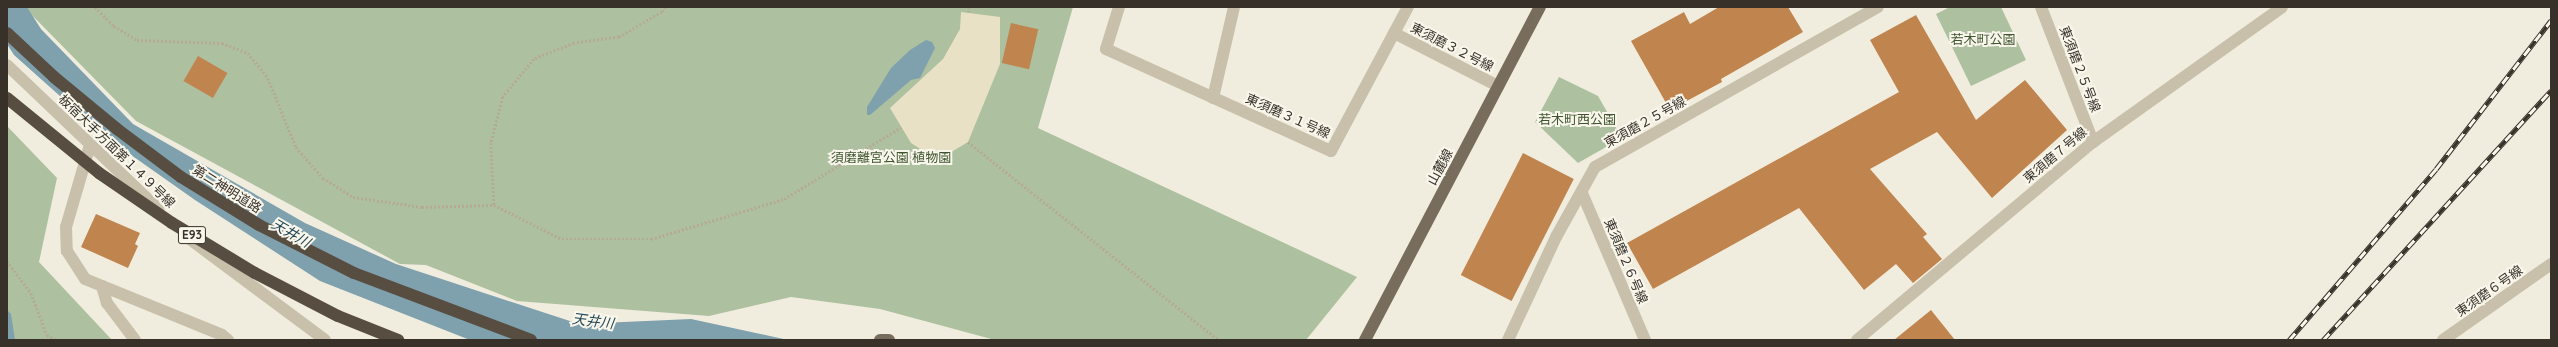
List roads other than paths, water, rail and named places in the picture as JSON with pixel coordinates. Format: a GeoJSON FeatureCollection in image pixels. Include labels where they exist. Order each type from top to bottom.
{"type":"FeatureCollection","features":[{"type":"Feature","properties":{"kind":"highway","name":"第二神明道路"},"geometry":{"type":"LineString","coordinates":[[7,33],[54,77],[124,134],[181,177],[260,225],[354,273],[531,340]]}},
{"type":"Feature","properties":{"kind":"highway","name":"E93"},"geometry":{"type":"LineString","coordinates":[[7,98],[98,173],[172,223],[255,273],[317,305],[398,340]]}},
{"type":"Feature","properties":{"kind":"main road","name":"山麓線"},"geometry":{"type":"LineString","coordinates":[[1366,340],[1540,7]]}},
{"type":"Feature","properties":{"kind":"main road"},"geometry":{"type":"LineString","coordinates":[[880,340],[889,340]]}},
{"type":"Feature","properties":{"kind":"street","name":"東須磨３１号線"},"geometry":{"type":"LineString","coordinates":[[1119,7],[1106,49],[1331,151],[1408,7]]}},
{"type":"Feature","properties":{"kind":"street"},"geometry":{"type":"LineString","coordinates":[[1213,98],[1234,7]]}},
{"type":"Feature","properties":{"kind":"street","name":"東須磨２５号線"},"geometry":{"type":"LineString","coordinates":[[1508,340],[1556,237],[1582,193],[1595,166],[1878,7]]}},
{"type":"Feature","properties":{"kind":"street","name":"東須磨２５号線"},"geometry":{"type":"LineString","coordinates":[[2041,7],[2093,142]]}},
{"type":"Feature","properties":{"kind":"street","name":"東須磨７号線"},"geometry":{"type":"LineString","coordinates":[[1857,340],[2093,142],[2282,7]]}},
{"type":"Feature","properties":{"kind":"street","name":"東須磨３２号線"},"geometry":{"type":"LineString","coordinates":[[1394,33],[1498,86]]}},
{"type":"Feature","properties":{"kind":"street","name":"板宿大手方面第１４９号線"},"geometry":{"type":"LineString","coordinates":[[7,65],[189,239],[325,340]]}},
{"type":"Feature","properties":{"kind":"street"},"geometry":{"type":"LineString","coordinates":[[90,145],[66,227],[67,251],[85,279],[222,335],[228,340]]}},
{"type":"Feature","properties":{"kind":"street","name":"東須磨２６号線"},"geometry":{"type":"LineString","coordinates":[[1582,193],[1645,340]]}},
{"type":"Feature","properties":{"kind":"street","name":"東須磨６号線"},"geometry":{"type":"LineString","coordinates":[[2443,340],[2551,264]]}},
{"type":"Feature","properties":{"kind":"street"},"geometry":{"type":"LineString","coordinates":[[102,286],[107,303],[135,340]]}},
{"type":"Feature","properties":{"kind":"water","name":"天井川"},"geometry":{"type":"Polygon","coordinates":[[[7,7],[27,7],[41,29],[133,124],[305,223],[396,264],[579,324],[691,319],[788,340],[470,340],[320,281],[195,200],[107,138],[14,55],[7,44],[7,7]]]}},
{"type":"Feature","properties":{"kind":"water"},"geometry":{"type":"Polygon","coordinates":[[[926,40],[932,42],[935,48],[920,78],[911,80],[870,115],[867,115],[867,107],[891,68],[910,50],[926,40]]]}},
{"type":"Feature","properties":{"kind":"water"},"geometry":{"type":"Polygon","coordinates":[[[7,310],[11,314],[15,340],[7,340],[7,310]]]}},
{"type":"Feature","properties":{"kind":"railway"},"geometry":{"type":"LineString","coordinates":[[2289,340],[2436,169],[2551,20]]}},
{"type":"Feature","properties":{"kind":"railway"},"geometry":{"type":"LineString","coordinates":[[2323,340],[2551,90]]}},
{"type":"Feature","properties":{"kind":"park label","name":"若木町公園"},"geometry":{"type":"Point","coordinates":[1983,39]}},
{"type":"Feature","properties":{"kind":"park label","name":"若木町西公園"},"geometry":{"type":"Point","coordinates":[1577,119]}},
{"type":"Feature","properties":{"kind":"park label","name":"須磨離宮公園 植物園"},"geometry":{"type":"Point","coordinates":[891,157]}}]}
